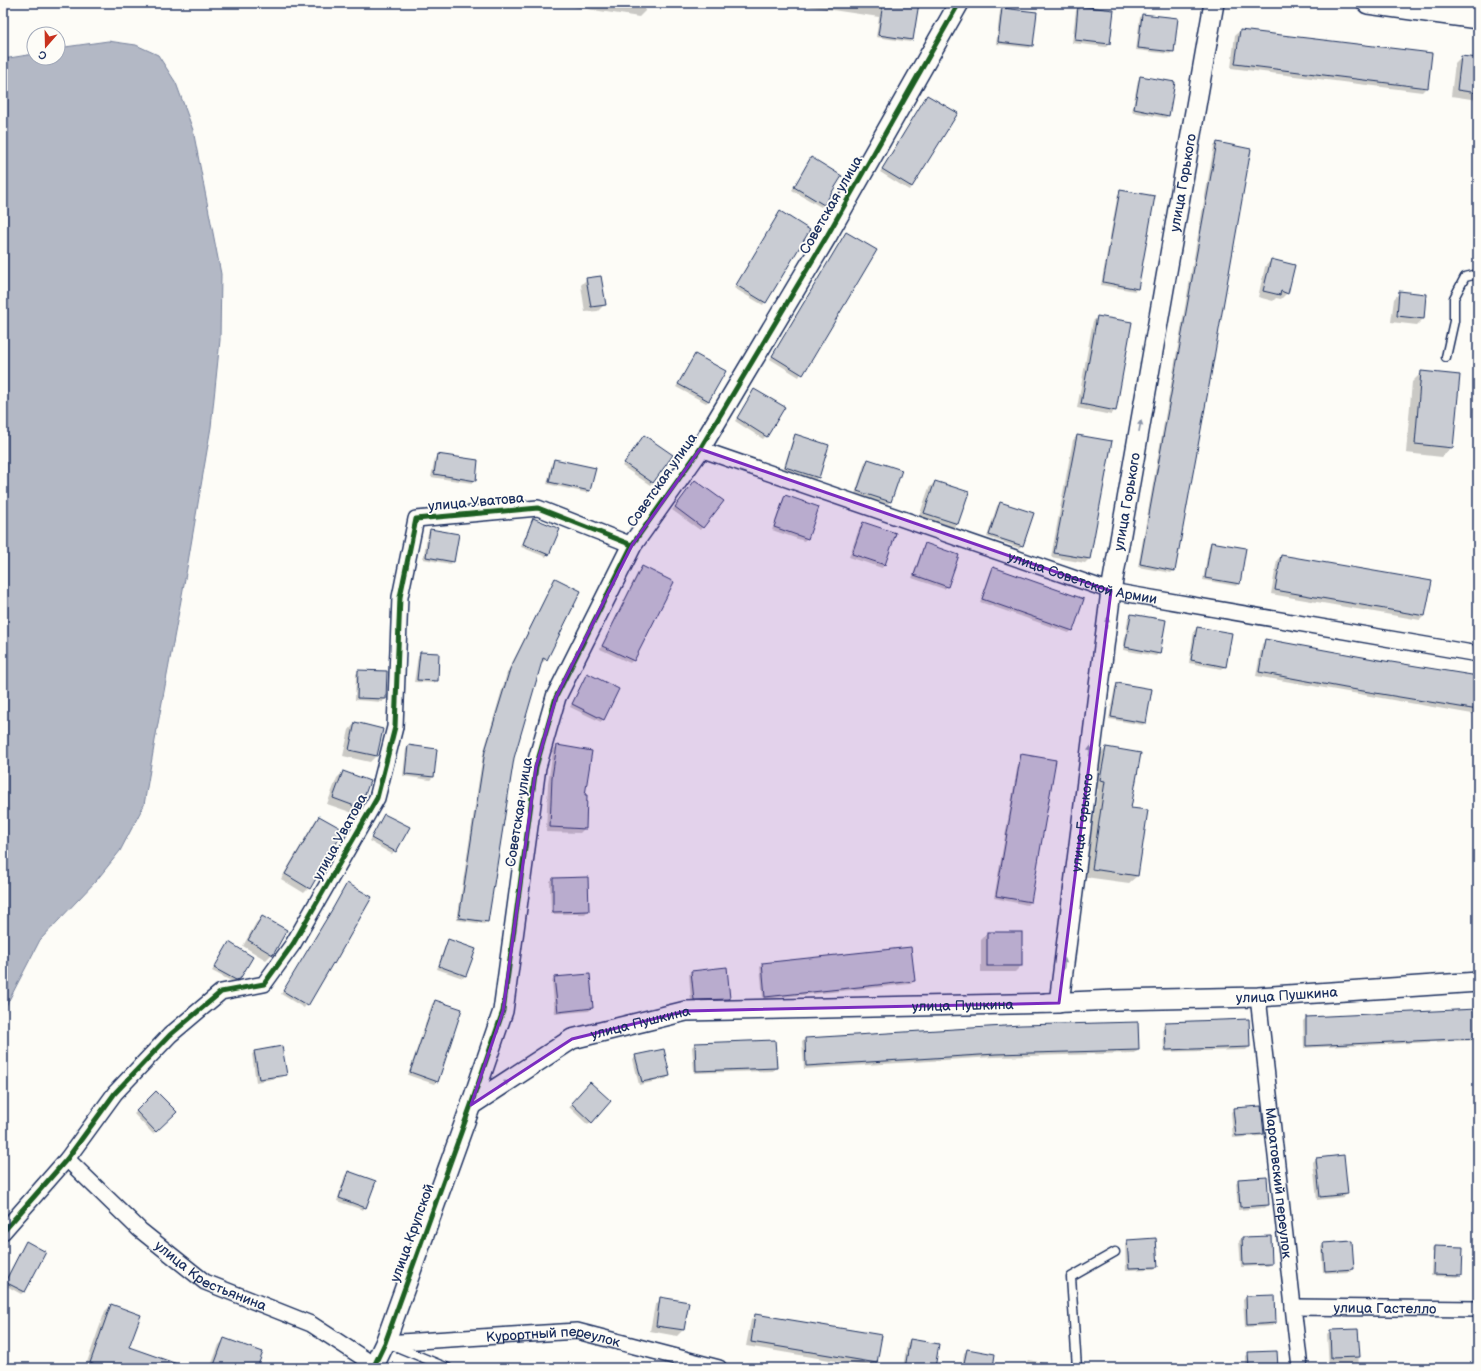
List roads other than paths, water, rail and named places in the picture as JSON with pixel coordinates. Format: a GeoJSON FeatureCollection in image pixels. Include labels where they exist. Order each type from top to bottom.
{"type":"FeatureCollection","features":[{"type":"Feature","properties":{"kind":"main road"},"geometry":{"type":"LineString","coordinates":[[1368,3],[1478,18]]}},
{"type":"Feature","properties":{"kind":"street","name":"Советская улица"},"geometry":{"type":"LineString","coordinates":[[471,1105],[503,1011],[535,774],[556,697],[632,545],[700,449],[827,236],[959,3]]}},
{"type":"Feature","properties":{"kind":"street","name":"улица Горького"},"geometry":{"type":"LineString","coordinates":[[1059,1003],[1111,591],[1214,3]]}},
{"type":"Feature","properties":{"kind":"street","name":"улица Советской Армии"},"geometry":{"type":"LineString","coordinates":[[700,449],[1111,591],[1478,654]]}},
{"type":"Feature","properties":{"kind":"street","name":"улица Уватова"},"geometry":{"type":"LineString","coordinates":[[67,1159],[115,1093],[170,1034],[221,992],[264,984],[293,944],[377,798],[395,727],[400,597],[416,520],[538,508],[632,545]]}},
{"type":"Feature","properties":{"kind":"street","name":"улица Пушкина"},"geometry":{"type":"LineString","coordinates":[[471,1105],[572,1039],[686,1011],[1258,997],[1478,982]]}},
{"type":"Feature","properties":{"kind":"street","name":"Маратовский переулок"},"geometry":{"type":"LineString","coordinates":[[1258,997],[1300,1368]]}},
{"type":"Feature","properties":{"kind":"street","name":"улица Крупской"},"geometry":{"type":"LineString","coordinates":[[373,1367],[385,1343],[471,1105]]}},
{"type":"Feature","properties":{"kind":"street"},"geometry":{"type":"LineString","coordinates":[[3,1232],[67,1159]]}},
{"type":"Feature","properties":{"kind":"street","name":"улица Крестьянина"},"geometry":{"type":"LineString","coordinates":[[67,1159],[140,1230],[205,1282],[311,1324],[373,1367]]}},
{"type":"Feature","properties":{"kind":"street","name":"улица Гастелло"},"geometry":{"type":"LineString","coordinates":[[1293,1307],[1478,1309]]}},
{"type":"Feature","properties":{"kind":"street","name":"Курортный переулок"},"geometry":{"type":"LineString","coordinates":[[385,1343],[577,1331],[718,1368]]}},
{"type":"Feature","properties":{"kind":"lane"},"geometry":{"type":"LineString","coordinates":[[1446,357],[1454,321],[1454,298],[1466,277],[1478,274]]}},
{"type":"Feature","properties":{"kind":"lane"},"geometry":{"type":"LineString","coordinates":[[1077,1368],[1071,1277],[1115,1252]]}},
{"type":"Feature","properties":{"kind":"lane"},"geometry":{"type":"LineString","coordinates":[[385,1343],[448,1368]]}}]}
